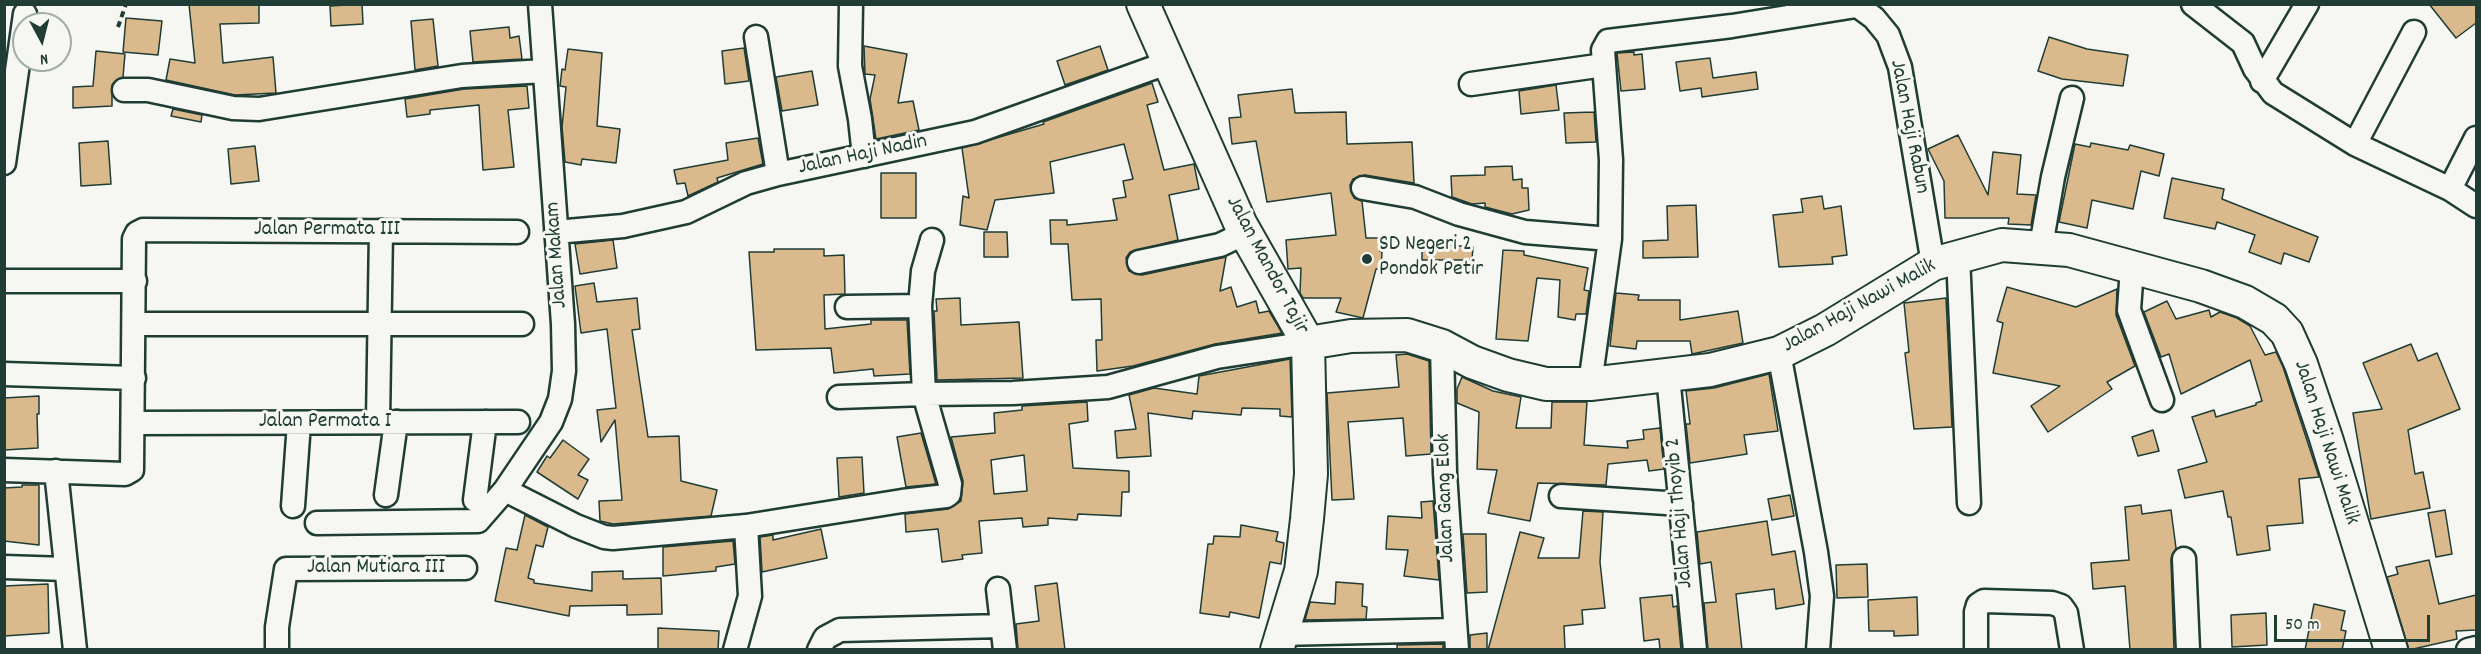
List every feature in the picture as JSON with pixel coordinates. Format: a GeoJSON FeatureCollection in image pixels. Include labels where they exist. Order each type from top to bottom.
{"type":"FeatureCollection","features":[{"type":"Feature","properties":{"kind":"main road","name":"Jalan Mandor Tajir"},"geometry":{"type":"LineString","coordinates":[[1143,4],[1167,63],[1245,232],[1308,343],[1311,474],[1301,571],[1279,642]]}},
{"type":"Feature","properties":{"kind":"main road","name":"Jalan Haji Nawi Malik"},"geometry":{"type":"LineString","coordinates":[[1308,343],[1374,334],[1407,335],[1442,346],[1472,362],[1508,375],[1546,384],[1590,384],[1710,370],[1779,353],[1825,330],[1946,260],[2002,245],[2041,246],[2069,250],[2200,286],[2245,302],[2274,319],[2287,333],[2301,364],[2326,438],[2391,650]]}},
{"type":"Feature","properties":{"kind":"street","name":"Jalan Makam"},"geometry":{"type":"LineString","coordinates":[[317,523],[473,522],[481,518],[505,490],[551,422],[560,399],[564,371],[563,324],[540,4]]}},
{"type":"Feature","properties":{"kind":"street"},"geometry":{"type":"LineString","coordinates":[[851,4],[850,66],[864,156]]}},
{"type":"Feature","properties":{"kind":"street"},"geometry":{"type":"LineString","coordinates":[[2193,4],[2243,43],[2262,81],[2273,93],[2355,144],[2450,189],[2476,206]]}},
{"type":"Feature","properties":{"kind":"street"},"geometry":{"type":"LineString","coordinates":[[2262,81],[2307,4]]}},
{"type":"Feature","properties":{"kind":"street"},"geometry":{"type":"LineString","coordinates":[[1590,384],[1610,239],[1611,160],[1603,50],[1608,41],[1732,26],[1855,5]]}},
{"type":"Feature","properties":{"kind":"street","name":"Jalan Haji Rabun"},"geometry":{"type":"LineString","coordinates":[[1855,5],[1874,18],[1888,35],[1900,67],[1946,260],[1969,503]]}},
{"type":"Feature","properties":{"kind":"street"},"geometry":{"type":"LineString","coordinates":[[2355,144],[2414,32]]}},
{"type":"Feature","properties":{"kind":"street"},"geometry":{"type":"LineString","coordinates":[[756,37],[778,174]]}},
{"type":"Feature","properties":{"kind":"street","name":"Jalan Haji Nadin"},"geometry":{"type":"LineString","coordinates":[[556,232],[623,226],[686,212],[746,183],[778,174],[975,132],[1167,63]]}},
{"type":"Feature","properties":{"kind":"street"},"geometry":{"type":"LineString","coordinates":[[1471,84],[1605,65]]}},
{"type":"Feature","properties":{"kind":"street"},"geometry":{"type":"LineString","coordinates":[[124,90],[148,90],[233,108],[259,110],[462,76],[544,71]]}},
{"type":"Feature","properties":{"kind":"street"},"geometry":{"type":"LineString","coordinates":[[4,164],[17,72]]}},
{"type":"Feature","properties":{"kind":"street"},"geometry":{"type":"LineString","coordinates":[[2041,246],[2053,177],[2072,98]]}},
{"type":"Feature","properties":{"kind":"street"},"geometry":{"type":"LineString","coordinates":[[2450,189],[2476,138]]}},
{"type":"Feature","properties":{"kind":"street"},"geometry":{"type":"LineString","coordinates":[[1363,188],[1415,197],[1459,214],[1525,232],[1610,239]]}},
{"type":"Feature","properties":{"kind":"street","name":"Jalan Permata III"},"geometry":{"type":"LineString","coordinates":[[135,281],[134,239],[137,233],[143,230],[517,232]]}},
{"type":"Feature","properties":{"kind":"street"},"geometry":{"type":"LineString","coordinates":[[381,231],[380,325],[387,422],[386,495]]}},
{"type":"Feature","properties":{"kind":"street"},"geometry":{"type":"LineString","coordinates":[[1139,262],[1220,245],[1245,232]]}},
{"type":"Feature","properties":{"kind":"street"},"geometry":{"type":"LineString","coordinates":[[505,490],[604,537],[746,526],[946,496],[949,494],[950,484],[924,394],[920,306],[923,271],[932,240]]}},
{"type":"Feature","properties":{"kind":"street"},"geometry":{"type":"LineString","coordinates":[[2132,268],[2129,310],[2162,400]]}},
{"type":"Feature","properties":{"kind":"street"},"geometry":{"type":"LineString","coordinates":[[4,281],[135,281],[132,470],[129,473],[4,470]]}},
{"type":"Feature","properties":{"kind":"street"},"geometry":{"type":"LineString","coordinates":[[846,306],[920,306]]}},
{"type":"Feature","properties":{"kind":"street"},"geometry":{"type":"LineString","coordinates":[[134,324],[522,324]]}},
{"type":"Feature","properties":{"kind":"street"},"geometry":{"type":"LineString","coordinates":[[838,398],[1012,393],[1108,387],[1217,357],[1308,343]]}},
{"type":"Feature","properties":{"kind":"street","name":"Jalan Gang Elok"},"geometry":{"type":"LineString","coordinates":[[1442,346],[1445,473],[1456,640]]}},
{"type":"Feature","properties":{"kind":"street"},"geometry":{"type":"LineString","coordinates":[[1779,353],[1822,596],[1818,650]]}},
{"type":"Feature","properties":{"kind":"street"},"geometry":{"type":"LineString","coordinates":[[4,374],[134,378]]}},
{"type":"Feature","properties":{"kind":"street","name":"Jalan Haji Thoyib 2"},"geometry":{"type":"LineString","coordinates":[[1668,376],[1695,650]]}},
{"type":"Feature","properties":{"kind":"street"},"geometry":{"type":"LineString","coordinates":[[475,500],[485,422]]}},
{"type":"Feature","properties":{"kind":"street","name":"Jalan Permata I"},"geometry":{"type":"LineString","coordinates":[[133,423],[518,422]]}},
{"type":"Feature","properties":{"kind":"street"},"geometry":{"type":"LineString","coordinates":[[293,506],[299,423]]}},
{"type":"Feature","properties":{"kind":"street"},"geometry":{"type":"LineString","coordinates":[[56,471],[75,650]]}},
{"type":"Feature","properties":{"kind":"street"},"geometry":{"type":"LineString","coordinates":[[1561,496],[1681,504]]}},
{"type":"Feature","properties":{"kind":"street"},"geometry":{"type":"LineString","coordinates":[[735,650],[747,611],[751,581],[746,526]]}},
{"type":"Feature","properties":{"kind":"street"},"geometry":{"type":"LineString","coordinates":[[2184,559],[2188,650]]}},
{"type":"Feature","properties":{"kind":"street"},"geometry":{"type":"LineString","coordinates":[[4,567],[66,569]]}},
{"type":"Feature","properties":{"kind":"street","name":"Jalan Mutiara III"},"geometry":{"type":"LineString","coordinates":[[277,650],[277,627],[286,569],[465,568]]}},
{"type":"Feature","properties":{"kind":"street"},"geometry":{"type":"LineString","coordinates":[[998,590],[1005,650]]}},
{"type":"Feature","properties":{"kind":"street"},"geometry":{"type":"LineString","coordinates":[[1976,650],[1976,612],[1978,605],[1984,601],[2052,603],[2061,606],[2066,613],[2072,650]]}},
{"type":"Feature","properties":{"kind":"street"},"geometry":{"type":"LineString","coordinates":[[819,650],[825,638],[840,630],[1002,626]]}},
{"type":"Feature","properties":{"kind":"street"},"geometry":{"type":"LineString","coordinates":[[1279,642],[1456,640]]}},
{"type":"Feature","properties":{"kind":"street"},"geometry":{"type":"LineString","coordinates":[[2468,650],[2476,648]]}},
{"type":"Feature","properties":{"kind":"path"},"geometry":{"type":"LineString","coordinates":[[118,27],[126,4]]}},
{"type":"Feature","properties":{"kind":"building"},"geometry":{"type":"Polygon","coordinates":[[[189,4],[259,4],[259,23],[220,24],[223,63],[273,57],[276,93],[235,95],[166,80],[170,59],[195,63],[189,4]]]}},
{"type":"Feature","properties":{"kind":"building"},"geometry":{"type":"Polygon","coordinates":[[[362,4],[363,24],[331,26],[330,6],[362,4]]]}},
{"type":"Feature","properties":{"kind":"building"},"geometry":{"type":"Polygon","coordinates":[[[2429,4],[2476,4],[2476,23],[2456,38],[2429,4]]]}},
{"type":"Feature","properties":{"kind":"building"},"geometry":{"type":"Polygon","coordinates":[[[126,18],[162,21],[158,55],[123,52],[126,18]]]}},
{"type":"Feature","properties":{"kind":"building"},"geometry":{"type":"Polygon","coordinates":[[[433,19],[438,66],[415,70],[411,21],[433,19]]]}},
{"type":"Feature","properties":{"kind":"building"},"geometry":{"type":"Polygon","coordinates":[[[509,27],[510,38],[519,36],[522,59],[473,62],[470,31],[509,27]]]}},
{"type":"Feature","properties":{"kind":"building"},"geometry":{"type":"Polygon","coordinates":[[[2049,37],[2087,49],[2128,55],[2123,86],[2062,79],[2038,71],[2049,37]]]}},
{"type":"Feature","properties":{"kind":"building"},"geometry":{"type":"Polygon","coordinates":[[[864,46],[907,54],[898,103],[913,101],[919,130],[876,139],[870,99],[875,75],[865,74],[864,46]]]}},
{"type":"Feature","properties":{"kind":"building"},"geometry":{"type":"Polygon","coordinates":[[[1100,46],[1108,70],[1065,85],[1057,61],[1100,46]]]}},
{"type":"Feature","properties":{"kind":"building"},"geometry":{"type":"Polygon","coordinates":[[[744,48],[749,81],[725,84],[722,51],[744,48]]]}},
{"type":"Feature","properties":{"kind":"building"},"geometry":{"type":"Polygon","coordinates":[[[568,49],[602,53],[597,126],[620,129],[616,163],[582,159],[581,165],[565,162],[562,127],[566,87],[560,86],[568,49]]]}},
{"type":"Feature","properties":{"kind":"building"},"geometry":{"type":"Polygon","coordinates":[[[96,51],[125,54],[123,77],[112,85],[112,106],[73,108],[73,87],[93,86],[96,51]]]}},
{"type":"Feature","properties":{"kind":"building"},"geometry":{"type":"Polygon","coordinates":[[[1634,52],[1634,55],[1642,54],[1645,89],[1621,91],[1617,53],[1634,52]]]}},
{"type":"Feature","properties":{"kind":"building"},"geometry":{"type":"Polygon","coordinates":[[[1710,58],[1713,78],[1756,72],[1758,89],[1702,97],[1701,88],[1680,91],[1676,62],[1710,58]]]}},
{"type":"Feature","properties":{"kind":"building"},"geometry":{"type":"Polygon","coordinates":[[[812,71],[818,105],[782,111],[776,77],[812,71]]]}},
{"type":"Feature","properties":{"kind":"building"},"geometry":{"type":"Polygon","coordinates":[[[1152,83],[1158,102],[1147,105],[1164,170],[1194,164],[1199,189],[1169,195],[1178,240],[1130,252],[1126,258],[1129,271],[1142,275],[1226,257],[1220,291],[1231,287],[1237,307],[1256,301],[1259,313],[1269,311],[1282,333],[1215,344],[1133,366],[1097,371],[1096,340],[1102,340],[1101,299],[1072,300],[1068,244],[1051,244],[1050,220],[1067,220],[1067,225],[1117,220],[1113,199],[1126,197],[1123,181],[1133,179],[1124,144],[1050,162],[1054,193],[995,200],[987,230],[960,225],[963,196],[969,198],[962,148],[1044,124],[1043,122],[1152,83]]]}},
{"type":"Feature","properties":{"kind":"building"},"geometry":{"type":"Polygon","coordinates":[[[1556,85],[1559,110],[1521,114],[1519,91],[1556,85]]]}},
{"type":"Feature","properties":{"kind":"building"},"geometry":{"type":"Polygon","coordinates":[[[527,86],[529,108],[508,110],[514,167],[483,170],[479,105],[430,110],[430,114],[407,117],[405,99],[464,89],[527,86]]]}},
{"type":"Feature","properties":{"kind":"building"},"geometry":{"type":"Polygon","coordinates":[[[1292,89],[1295,113],[1346,112],[1347,144],[1412,142],[1414,183],[1365,175],[1353,179],[1350,185],[1354,198],[1362,201],[1366,238],[1380,238],[1380,251],[1382,252],[1381,269],[1376,269],[1363,318],[1336,312],[1341,298],[1303,298],[1300,293],[1301,268],[1288,269],[1286,240],[1336,235],[1331,193],[1267,202],[1256,141],[1232,144],[1229,118],[1241,117],[1238,95],[1292,89]]]}},
{"type":"Feature","properties":{"kind":"building"},"geometry":{"type":"Polygon","coordinates":[[[173,109],[202,115],[201,122],[171,116],[173,109]]]}},
{"type":"Feature","properties":{"kind":"building"},"geometry":{"type":"Polygon","coordinates":[[[1594,112],[1596,142],[1566,143],[1564,113],[1594,112]]]}},
{"type":"Feature","properties":{"kind":"building"},"geometry":{"type":"Polygon","coordinates":[[[1958,135],[1988,195],[1993,152],[2021,155],[2017,194],[2036,195],[2031,225],[2008,224],[2009,218],[1945,218],[1944,181],[1928,149],[1958,135]]]}},
{"type":"Feature","properties":{"kind":"building"},"geometry":{"type":"Polygon","coordinates":[[[758,138],[763,164],[717,178],[718,182],[688,196],[685,183],[677,184],[674,170],[728,160],[726,143],[758,138]]]}},
{"type":"Feature","properties":{"kind":"building"},"geometry":{"type":"Polygon","coordinates":[[[108,141],[111,184],[81,186],[79,143],[108,141]]]}},
{"type":"Feature","properties":{"kind":"building"},"geometry":{"type":"Polygon","coordinates":[[[2091,143],[2128,150],[2130,145],[2164,154],[2159,176],[2141,171],[2133,209],[2092,200],[2087,228],[2059,222],[2075,144],[2090,147],[2091,143]]]}},
{"type":"Feature","properties":{"kind":"building"},"geometry":{"type":"Polygon","coordinates":[[[255,146],[259,181],[231,184],[228,149],[255,146]]]}},
{"type":"Feature","properties":{"kind":"building"},"geometry":{"type":"Polygon","coordinates":[[[1512,166],[1513,180],[1522,179],[1522,188],[1528,188],[1529,210],[1512,214],[1485,207],[1485,203],[1472,204],[1452,197],[1451,176],[1485,175],[1485,167],[1512,166]]]}},
{"type":"Feature","properties":{"kind":"building"},"geometry":{"type":"Polygon","coordinates":[[[881,173],[916,173],[916,218],[881,218],[881,173]]]}},
{"type":"Feature","properties":{"kind":"building"},"geometry":{"type":"Polygon","coordinates":[[[2172,178],[2224,189],[2222,199],[2318,237],[2309,262],[2284,253],[2281,264],[2249,252],[2255,235],[2217,222],[2215,229],[2164,218],[2172,178]]]}},
{"type":"Feature","properties":{"kind":"building"},"geometry":{"type":"Polygon","coordinates":[[[1822,196],[1824,209],[1841,206],[1847,255],[1832,257],[1833,264],[1779,267],[1773,215],[1803,212],[1801,199],[1822,196]]]}},
{"type":"Feature","properties":{"kind":"building"},"geometry":{"type":"Polygon","coordinates":[[[1696,205],[1698,257],[1643,258],[1643,241],[1668,240],[1667,206],[1696,205]]]}},
{"type":"Feature","properties":{"kind":"building"},"geometry":{"type":"Polygon","coordinates":[[[984,232],[1007,232],[1008,257],[984,257],[984,232]]]}},
{"type":"Feature","properties":{"kind":"building"},"geometry":{"type":"Polygon","coordinates":[[[613,240],[617,268],[580,274],[575,244],[613,240]]]}},
{"type":"Feature","properties":{"kind":"building"},"geometry":{"type":"Polygon","coordinates":[[[1422,243],[1473,247],[1472,260],[1422,260],[1422,243]]]}},
{"type":"Feature","properties":{"kind":"building"},"geometry":{"type":"Polygon","coordinates":[[[774,249],[824,249],[824,256],[844,255],[845,294],[824,295],[825,329],[871,324],[871,320],[907,320],[910,374],[874,376],[873,369],[834,373],[831,348],[756,350],[749,252],[774,252],[774,249]]]}},
{"type":"Feature","properties":{"kind":"building"},"geometry":{"type":"Polygon","coordinates":[[[1503,250],[1524,251],[1524,255],[1588,268],[1584,290],[1589,291],[1586,314],[1576,314],[1575,320],[1558,317],[1560,280],[1537,278],[1528,341],[1496,339],[1503,250]]]}},
{"type":"Feature","properties":{"kind":"building"},"geometry":{"type":"Polygon","coordinates":[[[594,283],[597,302],[637,298],[640,329],[632,330],[648,437],[679,436],[681,481],[717,490],[711,516],[613,524],[600,521],[599,501],[622,500],[615,420],[601,442],[597,410],[616,408],[607,329],[581,333],[575,286],[594,283]]]}},
{"type":"Feature","properties":{"kind":"building"},"geometry":{"type":"Polygon","coordinates":[[[2007,287],[2076,307],[2117,289],[2116,315],[2135,366],[2107,382],[2112,389],[2048,432],[2031,406],[2060,386],[1993,373],[2003,323],[1997,321],[2007,287]]]}},
{"type":"Feature","properties":{"kind":"building"},"geometry":{"type":"Polygon","coordinates":[[[1616,293],[1639,295],[1638,300],[1680,300],[1680,320],[1738,311],[1743,343],[1692,354],[1690,341],[1637,341],[1636,349],[1610,346],[1616,293]]]}},
{"type":"Feature","properties":{"kind":"building"},"geometry":{"type":"Polygon","coordinates":[[[960,298],[961,325],[1019,322],[1023,378],[937,380],[934,311],[937,311],[936,299],[960,298]]]}},
{"type":"Feature","properties":{"kind":"building"},"geometry":{"type":"Polygon","coordinates":[[[1946,298],[1952,427],[1914,429],[1905,353],[1909,352],[1904,303],[1946,298]]]}},
{"type":"Feature","properties":{"kind":"building"},"geometry":{"type":"Polygon","coordinates":[[[2167,301],[2176,319],[2209,310],[2211,317],[2220,312],[2237,318],[2250,326],[2265,355],[2276,352],[2283,367],[2319,477],[2299,479],[2303,523],[2267,526],[2270,550],[2237,555],[2231,517],[2228,517],[2223,491],[2185,498],[2178,470],[2207,462],[2192,417],[2214,410],[2216,417],[2256,405],[2262,401],[2250,360],[2181,394],[2169,354],[2161,357],[2144,312],[2167,301]]]}},
{"type":"Feature","properties":{"kind":"building"},"geometry":{"type":"Polygon","coordinates":[[[2411,344],[2418,361],[2437,353],[2460,409],[2408,430],[2415,474],[2423,472],[2430,508],[2371,519],[2353,413],[2382,409],[2363,363],[2411,344]]]}},
{"type":"Feature","properties":{"kind":"building"},"geometry":{"type":"Polygon","coordinates":[[[1407,354],[1429,361],[1431,454],[1406,456],[1403,418],[1348,422],[1354,499],[1332,500],[1327,393],[1399,387],[1396,355],[1407,354]]]}},
{"type":"Feature","properties":{"kind":"building"},"geometry":{"type":"Polygon","coordinates":[[[1290,359],[1292,417],[1280,416],[1280,409],[1242,408],[1241,415],[1193,411],[1192,419],[1148,413],[1151,456],[1117,458],[1115,431],[1136,429],[1129,395],[1154,388],[1197,394],[1199,376],[1290,359]]]}},
{"type":"Feature","properties":{"kind":"building"},"geometry":{"type":"Polygon","coordinates":[[[1769,374],[1778,431],[1744,435],[1747,454],[1690,463],[1686,424],[1690,424],[1686,391],[1714,388],[1769,374]]]}},
{"type":"Feature","properties":{"kind":"building"},"geometry":{"type":"Polygon","coordinates":[[[1462,377],[1493,391],[1521,397],[1516,428],[1551,428],[1552,402],[1587,402],[1584,445],[1628,448],[1627,441],[1644,439],[1643,430],[1660,428],[1664,469],[1649,471],[1647,460],[1608,464],[1606,485],[1538,483],[1530,521],[1488,513],[1497,470],[1477,469],[1479,412],[1457,403],[1457,389],[1462,377]]]}},
{"type":"Feature","properties":{"kind":"building"},"geometry":{"type":"Polygon","coordinates":[[[39,396],[38,448],[4,450],[4,398],[39,396]]]}},
{"type":"Feature","properties":{"kind":"building"},"geometry":{"type":"Polygon","coordinates":[[[1087,402],[1088,421],[1069,424],[1073,468],[1129,471],[1129,492],[1122,492],[1121,516],[1078,514],[1077,520],[1048,518],[1048,525],[1023,527],[1022,518],[979,521],[982,553],[962,555],[963,559],[942,562],[938,529],[906,532],[905,514],[948,509],[961,501],[963,481],[951,437],[995,433],[994,413],[1022,410],[1022,406],[1087,402]],[[1024,455],[991,460],[994,494],[1027,491],[1024,455]]]}},
{"type":"Feature","properties":{"kind":"building"},"geometry":{"type":"Polygon","coordinates":[[[2153,430],[2159,451],[2138,456],[2132,437],[2153,430]]]}},
{"type":"Feature","properties":{"kind":"building"},"geometry":{"type":"Polygon","coordinates":[[[921,433],[936,484],[906,487],[897,437],[921,433]]]}},
{"type":"Feature","properties":{"kind":"building"},"geometry":{"type":"Polygon","coordinates":[[[563,440],[589,459],[578,475],[588,480],[578,499],[537,472],[547,456],[550,458],[563,440]]]}},
{"type":"Feature","properties":{"kind":"building"},"geometry":{"type":"Polygon","coordinates":[[[862,457],[864,493],[839,497],[837,458],[862,457]]]}},
{"type":"Feature","properties":{"kind":"building"},"geometry":{"type":"Polygon","coordinates":[[[22,485],[39,485],[39,545],[4,541],[4,488],[22,487],[22,485]]]}},
{"type":"Feature","properties":{"kind":"building"},"geometry":{"type":"Polygon","coordinates":[[[1790,495],[1794,516],[1772,520],[1768,499],[1790,495]]]}},
{"type":"Feature","properties":{"kind":"building"},"geometry":{"type":"Polygon","coordinates":[[[1433,501],[1439,580],[1404,576],[1408,550],[1386,549],[1388,516],[1422,518],[1421,502],[1433,501]]]}},
{"type":"Feature","properties":{"kind":"building"},"geometry":{"type":"Polygon","coordinates":[[[2141,505],[2142,514],[2171,510],[2176,548],[2171,560],[2174,650],[2130,650],[2125,586],[2093,589],[2091,563],[2129,560],[2125,507],[2141,505]]]}},
{"type":"Feature","properties":{"kind":"building"},"geometry":{"type":"Polygon","coordinates":[[[2445,510],[2452,554],[2436,557],[2428,513],[2445,510]]]}},
{"type":"Feature","properties":{"kind":"building"},"geometry":{"type":"Polygon","coordinates":[[[1583,511],[1603,512],[1600,562],[1605,608],[1582,610],[1583,624],[1564,626],[1565,650],[1488,650],[1520,532],[1544,538],[1538,558],[1579,558],[1583,511]]]}},
{"type":"Feature","properties":{"kind":"building"},"geometry":{"type":"Polygon","coordinates":[[[525,515],[548,527],[543,547],[536,545],[528,578],[534,580],[534,583],[592,591],[592,572],[623,571],[623,579],[661,578],[662,614],[627,615],[627,605],[570,606],[569,616],[495,601],[506,548],[517,550],[525,515]]]}},
{"type":"Feature","properties":{"kind":"building"},"geometry":{"type":"Polygon","coordinates":[[[1767,521],[1772,555],[1795,551],[1804,604],[1776,609],[1774,589],[1736,594],[1742,650],[1708,650],[1704,603],[1716,602],[1711,562],[1700,564],[1697,532],[1767,521]]]}},
{"type":"Feature","properties":{"kind":"building"},"geometry":{"type":"Polygon","coordinates":[[[1241,525],[1278,532],[1276,541],[1284,543],[1281,564],[1270,562],[1259,618],[1230,612],[1229,617],[1200,613],[1208,544],[1213,544],[1214,536],[1240,537],[1241,525]]]}},
{"type":"Feature","properties":{"kind":"building"},"geometry":{"type":"Polygon","coordinates":[[[821,529],[827,558],[762,572],[760,537],[773,535],[773,540],[821,529]]]}},
{"type":"Feature","properties":{"kind":"building"},"geometry":{"type":"Polygon","coordinates":[[[1463,534],[1486,534],[1487,592],[1467,593],[1463,534]]]}},
{"type":"Feature","properties":{"kind":"building"},"geometry":{"type":"Polygon","coordinates":[[[733,541],[735,564],[716,567],[716,571],[663,576],[663,547],[733,541]]]}},
{"type":"Feature","properties":{"kind":"building"},"geometry":{"type":"Polygon","coordinates":[[[2429,560],[2439,604],[2476,595],[2476,630],[2456,631],[2457,639],[2409,650],[2387,577],[2398,574],[2396,567],[2429,560]]]}},
{"type":"Feature","properties":{"kind":"building"},"geometry":{"type":"Polygon","coordinates":[[[1867,564],[1868,597],[1837,598],[1836,565],[1867,564]]]}},
{"type":"Feature","properties":{"kind":"building"},"geometry":{"type":"Polygon","coordinates":[[[1336,582],[1363,584],[1362,606],[1367,607],[1366,619],[1305,620],[1310,602],[1335,604],[1336,582]]]}},
{"type":"Feature","properties":{"kind":"building"},"geometry":{"type":"Polygon","coordinates":[[[1057,583],[1065,650],[1018,650],[1016,624],[1039,621],[1035,586],[1057,583]]]}},
{"type":"Feature","properties":{"kind":"building"},"geometry":{"type":"Polygon","coordinates":[[[48,584],[49,633],[4,636],[4,586],[48,584]]]}},
{"type":"Feature","properties":{"kind":"building"},"geometry":{"type":"Polygon","coordinates":[[[1672,595],[1673,607],[1677,606],[1681,650],[1660,650],[1659,639],[1644,641],[1640,598],[1672,595]]]}},
{"type":"Feature","properties":{"kind":"building"},"geometry":{"type":"Polygon","coordinates":[[[1917,597],[1918,635],[1894,636],[1894,631],[1869,631],[1868,600],[1917,597]]]}},
{"type":"Feature","properties":{"kind":"building"},"geometry":{"type":"Polygon","coordinates":[[[2314,604],[2345,611],[2341,630],[2346,631],[2342,650],[2305,650],[2314,604]]]}},
{"type":"Feature","properties":{"kind":"building"},"geometry":{"type":"Polygon","coordinates":[[[2266,613],[2267,645],[2232,647],[2231,615],[2266,613]]]}},
{"type":"Feature","properties":{"kind":"building"},"geometry":{"type":"Polygon","coordinates":[[[658,628],[719,631],[718,650],[658,650],[658,628]]]}},
{"type":"Feature","properties":{"kind":"building"},"geometry":{"type":"Polygon","coordinates":[[[1487,633],[1487,650],[1470,650],[1470,635],[1487,633]]]}},
{"type":"Feature","properties":{"kind":"building"},"geometry":{"type":"Polygon","coordinates":[[[1443,644],[1443,650],[1397,650],[1397,645],[1443,644]]]}},
{"type":"Feature","properties":{"kind":"place","name":"SD Negeri 2 Pondok Petir"},"geometry":{"type":"Point","coordinates":[1367,259]}}]}
